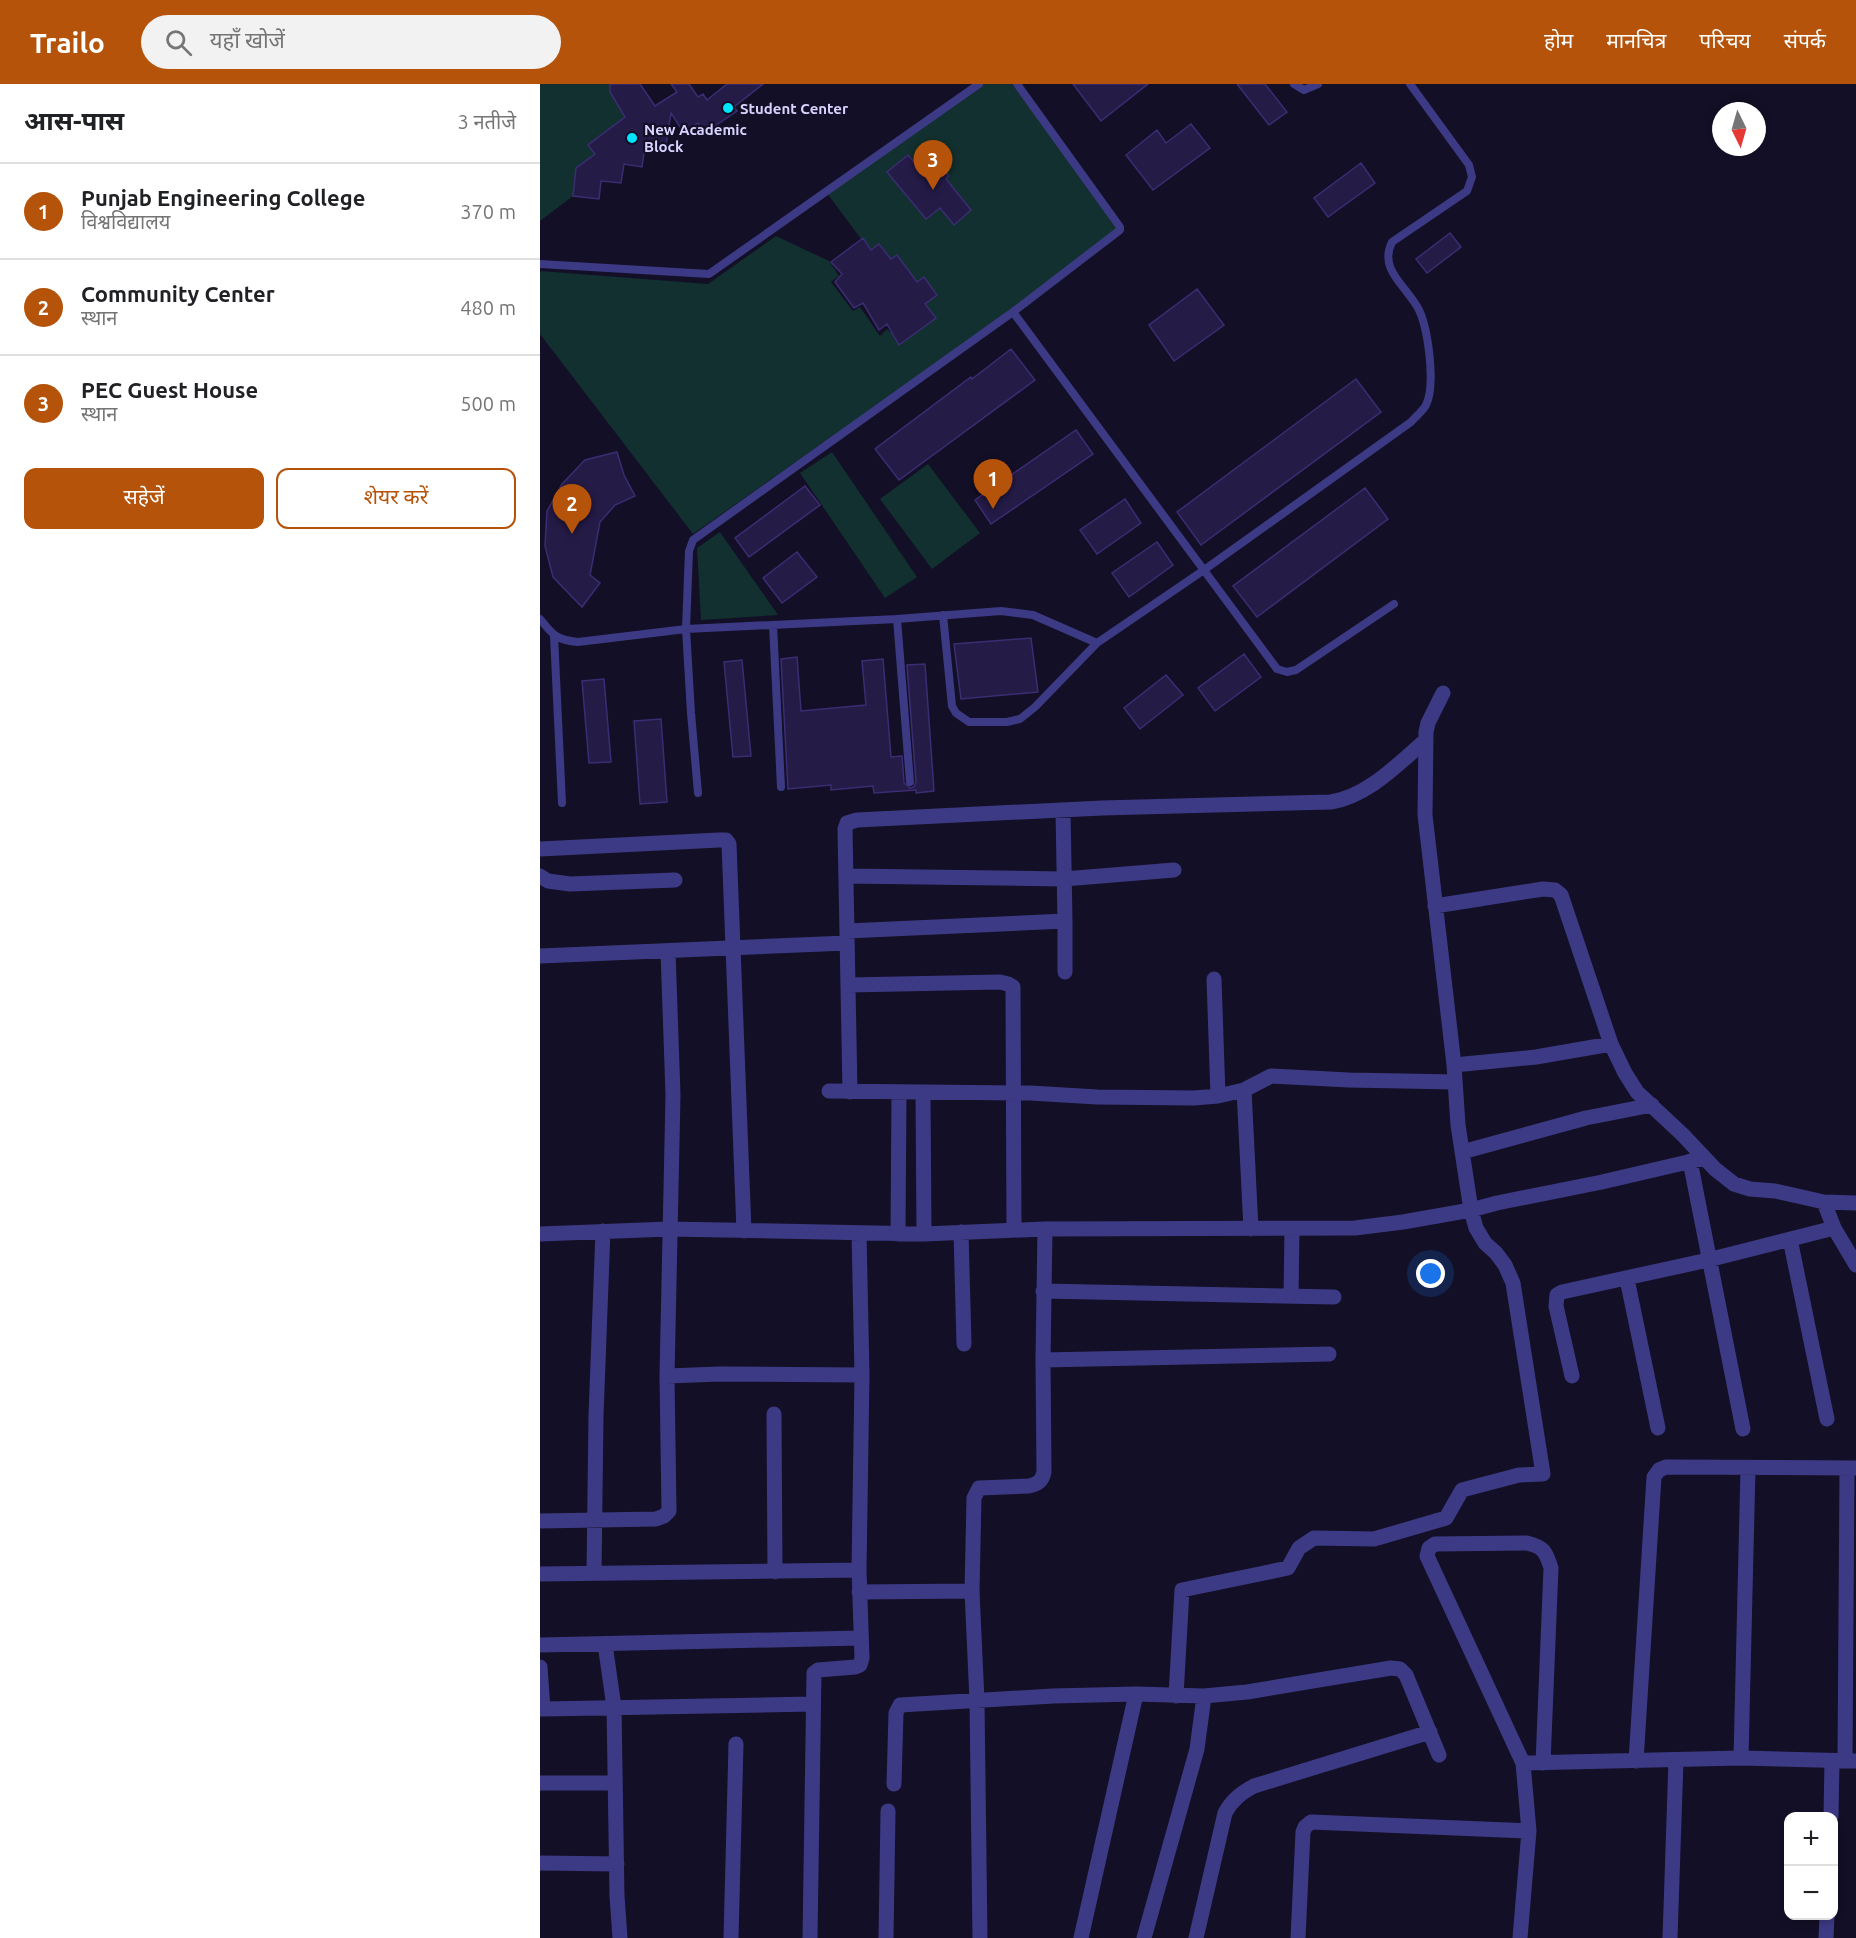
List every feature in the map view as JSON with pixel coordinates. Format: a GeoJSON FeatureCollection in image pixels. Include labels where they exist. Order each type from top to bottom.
{"type":"FeatureCollection","features":[{"type":"Feature","properties":{"kind":"street"},"geometry":{"type":"LineString","coordinates":[[1176,1696],[1182,1590],[1288,1568],[1299,1548],[1314,1538],[1374,1539],[1446,1518],[1462,1490],[1519,1475],[1543,1474],[1512,1283],[1505,1265],[1485,1243],[1476,1228],[1462,1152],[1425,815],[1428,723],[1443,693]]}},
{"type":"Feature","properties":{"kind":"street"},"geometry":{"type":"LineString","coordinates":[[850,1092],[845,829],[847,823],[857,820],[1102,808],[1309,804],[1343,800],[1358,794],[1426,740]]}},
{"type":"Feature","properties":{"kind":"street"},"geometry":{"type":"LineString","coordinates":[[1063,811],[1065,972]]}},
{"type":"Feature","properties":{"kind":"street"},"geometry":{"type":"LineString","coordinates":[[540,849],[726,840],[730,849],[744,1231]]}},
{"type":"Feature","properties":{"kind":"street"},"geometry":{"type":"LineString","coordinates":[[846,876],[1064,879],[1174,870]]}},
{"type":"Feature","properties":{"kind":"street"},"geometry":{"type":"LineString","coordinates":[[540,876],[548,881],[570,884],[675,880]]}},
{"type":"Feature","properties":{"kind":"street"},"geometry":{"type":"LineString","coordinates":[[1436,906],[1543,889],[1555,890],[1562,895],[1611,1044],[1625,1073],[1637,1092],[1652,1105],[1697,1160],[1715,1169],[1734,1184],[1750,1189],[1775,1191],[1824,1202],[1856,1203]]}},
{"type":"Feature","properties":{"kind":"street"},"geometry":{"type":"LineString","coordinates":[[540,956],[732,948],[1065,921]]}},
{"type":"Feature","properties":{"kind":"street"},"geometry":{"type":"LineString","coordinates":[[540,1521],[656,1520],[669,1511],[667,1376],[673,1095],[668,951]]}},
{"type":"Feature","properties":{"kind":"street"},"geometry":{"type":"LineString","coordinates":[[1214,979],[1218,1096]]}},
{"type":"Feature","properties":{"kind":"street"},"geometry":{"type":"LineString","coordinates":[[848,984],[1000,982],[1013,987],[1014,1230]]}},
{"type":"Feature","properties":{"kind":"street"},"geometry":{"type":"LineString","coordinates":[[1454,1065],[1536,1057],[1611,1044]]}},
{"type":"Feature","properties":{"kind":"street"},"geometry":{"type":"LineString","coordinates":[[828,1090],[899,1093],[1013,1093],[1122,1098],[1218,1096],[1244,1090],[1270,1076],[1455,1082]]}},
{"type":"Feature","properties":{"kind":"street"},"geometry":{"type":"LineString","coordinates":[[1244,1090],[1251,1229]]}},
{"type":"Feature","properties":{"kind":"street"},"geometry":{"type":"LineString","coordinates":[[898,1234],[899,1093]]}},
{"type":"Feature","properties":{"kind":"street"},"geometry":{"type":"LineString","coordinates":[[923,1093],[924,1234]]}},
{"type":"Feature","properties":{"kind":"street"},"geometry":{"type":"LineString","coordinates":[[1462,1152],[1586,1118],[1652,1105]]}},
{"type":"Feature","properties":{"kind":"street"},"geometry":{"type":"LineString","coordinates":[[540,1234],[669,1229],[924,1234],[1045,1229],[1355,1228],[1471,1210],[1697,1160]]}},
{"type":"Feature","properties":{"kind":"street"},"geometry":{"type":"LineString","coordinates":[[1697,1160],[1708,1260],[1743,1429]]}},
{"type":"Feature","properties":{"kind":"street"},"geometry":{"type":"LineString","coordinates":[[1824,1202],[1834,1228],[1856,1265]]}},
{"type":"Feature","properties":{"kind":"street"},"geometry":{"type":"LineString","coordinates":[[1572,1376],[1556,1306],[1557,1295],[1562,1292],[1708,1260],[1834,1228]]}},
{"type":"Feature","properties":{"kind":"street"},"geometry":{"type":"LineString","coordinates":[[980,1938],[977,1701],[972,1591],[974,1498],[979,1488],[1037,1484],[1044,1472],[1042,1360],[1045,1229]]}},
{"type":"Feature","properties":{"kind":"street"},"geometry":{"type":"LineString","coordinates":[[1291,1296],[1292,1229]]}},
{"type":"Feature","properties":{"kind":"street"},"geometry":{"type":"LineString","coordinates":[[594,1573],[593,1522],[603,1231]]}},
{"type":"Feature","properties":{"kind":"street"},"geometry":{"type":"LineString","coordinates":[[961,1232],[964,1344]]}},
{"type":"Feature","properties":{"kind":"street"},"geometry":{"type":"LineString","coordinates":[[810,1938],[814,1673],[818,1670],[855,1667],[860,1665],[862,1658],[859,1592],[862,1375],[859,1233]]}},
{"type":"Feature","properties":{"kind":"street"},"geometry":{"type":"LineString","coordinates":[[1790,1239],[1827,1419]]}},
{"type":"Feature","properties":{"kind":"street"},"geometry":{"type":"LineString","coordinates":[[1627,1279],[1658,1428]]}},
{"type":"Feature","properties":{"kind":"street"},"geometry":{"type":"LineString","coordinates":[[1043,1291],[1334,1297]]}},
{"type":"Feature","properties":{"kind":"street"},"geometry":{"type":"LineString","coordinates":[[1042,1360],[1329,1354]]}},
{"type":"Feature","properties":{"kind":"street"},"geometry":{"type":"LineString","coordinates":[[667,1376],[862,1375]]}},
{"type":"Feature","properties":{"kind":"street"},"geometry":{"type":"LineString","coordinates":[[774,1414],[775,1572]]}},
{"type":"Feature","properties":{"kind":"street"},"geometry":{"type":"LineString","coordinates":[[1636,1761],[1654,1477],[1659,1470],[1666,1467],[1851,1468],[1844,1761],[1832,1812]]}},
{"type":"Feature","properties":{"kind":"street"},"geometry":{"type":"LineString","coordinates":[[1741,1758],[1748,1468]]}},
{"type":"Feature","properties":{"kind":"street"},"geometry":{"type":"LineString","coordinates":[[1520,1938],[1529,1831],[1523,1762],[1428,1556],[1429,1548],[1435,1544],[1527,1543],[1539,1546],[1547,1555],[1551,1568],[1543,1763]]}},
{"type":"Feature","properties":{"kind":"street"},"geometry":{"type":"LineString","coordinates":[[540,1574],[859,1570]]}},
{"type":"Feature","properties":{"kind":"street"},"geometry":{"type":"LineString","coordinates":[[859,1592],[972,1591]]}},
{"type":"Feature","properties":{"kind":"street"},"geometry":{"type":"LineString","coordinates":[[540,1645],[861,1638]]}},
{"type":"Feature","properties":{"kind":"street"},"geometry":{"type":"LineString","coordinates":[[605,1644],[614,1707],[620,1938]]}},
{"type":"Feature","properties":{"kind":"street"},"geometry":{"type":"LineString","coordinates":[[540,1667],[542,1709],[812,1704]]}},
{"type":"Feature","properties":{"kind":"street"},"geometry":{"type":"LineString","coordinates":[[894,1784],[896,1713],[900,1705],[1053,1696],[1136,1694],[1204,1696],[1247,1692],[1391,1668],[1400,1669],[1406,1675],[1439,1755]]}},
{"type":"Feature","properties":{"kind":"street"},"geometry":{"type":"LineString","coordinates":[[1082,1938],[1136,1694]]}},
{"type":"Feature","properties":{"kind":"street"},"geometry":{"type":"LineString","coordinates":[[1144,1938],[1197,1749],[1204,1696]]}},
{"type":"Feature","properties":{"kind":"street"},"geometry":{"type":"LineString","coordinates":[[1196,1938],[1225,1813],[1240,1794],[1254,1786],[1430,1732]]}},
{"type":"Feature","properties":{"kind":"street"},"geometry":{"type":"LineString","coordinates":[[731,1938],[736,1744]]}},
{"type":"Feature","properties":{"kind":"street"},"geometry":{"type":"LineString","coordinates":[[1523,1762],[1741,1758],[1844,1761]]}},
{"type":"Feature","properties":{"kind":"street"},"geometry":{"type":"LineString","coordinates":[[1670,1938],[1676,1760]]}},
{"type":"Feature","properties":{"kind":"street"},"geometry":{"type":"LineString","coordinates":[[540,1783],[615,1783]]}},
{"type":"Feature","properties":{"kind":"street"},"geometry":{"type":"LineString","coordinates":[[886,1938],[888,1811]]}},
{"type":"Feature","properties":{"kind":"street"},"geometry":{"type":"LineString","coordinates":[[1298,1938],[1303,1832],[1311,1822],[1529,1831]]}},
{"type":"Feature","properties":{"kind":"street"},"geometry":{"type":"LineString","coordinates":[[540,1863],[617,1864]]}},
{"type":"Feature","properties":{"kind":"street"},"geometry":{"type":"LineString","coordinates":[[1826,1938],[1827,1920]]}},
{"type":"Feature","properties":{"kind":"lane"},"geometry":{"type":"LineString","coordinates":[[540,264],[709,274],[979,84]]}},
{"type":"Feature","properties":{"kind":"lane"},"geometry":{"type":"LineString","coordinates":[[698,793],[686,629],[689,551],[693,540],[1013,312],[1120,229],[1017,84]]}},
{"type":"Feature","properties":{"kind":"lane"},"geometry":{"type":"LineString","coordinates":[[1293,84],[1304,90],[1318,84]]}},
{"type":"Feature","properties":{"kind":"lane"},"geometry":{"type":"LineString","coordinates":[[943,615],[952,706],[961,718],[969,722],[1007,722],[1020,719],[1035,707],[1097,643],[1204,570],[1411,422],[1426,405],[1430,386],[1426,332],[1418,309],[1389,265],[1387,251],[1392,242],[1467,191],[1472,177],[1469,165],[1410,84]]}},
{"type":"Feature","properties":{"kind":"lane"},"geometry":{"type":"LineString","coordinates":[[1013,312],[1277,669],[1287,672],[1296,670],[1394,604]]}},
{"type":"Feature","properties":{"kind":"lane"},"geometry":{"type":"LineString","coordinates":[[540,619],[554,636],[565,641],[578,642],[686,629],[897,619],[1001,611],[1019,612],[1048,621],[1097,643]]}},
{"type":"Feature","properties":{"kind":"lane"},"geometry":{"type":"LineString","coordinates":[[897,619],[910,782]]}},
{"type":"Feature","properties":{"kind":"lane"},"geometry":{"type":"LineString","coordinates":[[773,625],[781,787]]}},
{"type":"Feature","properties":{"kind":"lane"},"geometry":{"type":"LineString","coordinates":[[554,636],[562,803]]}},
{"type":"Feature","properties":{"kind":"green space"},"geometry":{"type":"Polygon","coordinates":[[[540,84],[610,84],[610,92],[625,117],[589,146],[595,154],[576,168],[573,196],[540,221],[540,84]]]}},
{"type":"Feature","properties":{"kind":"green space"},"geometry":{"type":"Polygon","coordinates":[[[980,84],[1012,84],[1119,229],[1011,311],[693,534],[540,334],[540,271],[708,284],[776,236],[829,261],[839,276],[831,282],[853,311],[860,307],[880,336],[887,329],[900,341],[922,304],[917,285],[891,263],[872,254],[827,193],[980,84]],[[908,155],[887,172],[906,195],[921,182],[911,201],[926,219],[940,208],[954,224],[971,210],[956,191],[938,185],[949,176],[940,165],[926,176],[908,155]]]}},
{"type":"Feature","properties":{"kind":"green space"},"geometry":{"type":"Polygon","coordinates":[[[832,452],[917,577],[885,598],[800,473],[832,452]]]}},
{"type":"Feature","properties":{"kind":"green space"},"geometry":{"type":"Polygon","coordinates":[[[928,464],[980,533],[932,569],[880,499],[928,464]]]}},
{"type":"Feature","properties":{"kind":"green space"},"geometry":{"type":"Polygon","coordinates":[[[720,532],[778,615],[701,620],[697,548],[720,532]]]}},
{"type":"Feature","properties":{"kind":"building","name":"New Academic Block"},"geometry":{"type":"Polygon","coordinates":[[[610,84],[640,84],[655,106],[677,92],[671,84],[689,84],[698,97],[703,94],[707,100],[727,84],[763,84],[734,107],[737,111],[712,128],[710,124],[702,129],[698,123],[689,129],[687,126],[682,130],[671,113],[665,151],[645,147],[642,167],[624,164],[621,183],[601,181],[599,199],[573,196],[576,168],[595,154],[588,145],[625,117],[610,92],[610,84]]]}},
{"type":"Feature","properties":{"kind":"building"},"geometry":{"type":"Polygon","coordinates":[[[1073,84],[1148,84],[1101,121],[1073,84]]]}},
{"type":"Feature","properties":{"kind":"building"},"geometry":{"type":"Polygon","coordinates":[[[1237,84],[1265,84],[1287,112],[1269,125],[1237,84]]]}},
{"type":"Feature","properties":{"kind":"building"},"geometry":{"type":"Polygon","coordinates":[[[1191,124],[1210,148],[1153,190],[1126,155],[1157,130],[1166,143],[1191,124]]]}},
{"type":"Feature","properties":{"kind":"building"},"geometry":{"type":"Polygon","coordinates":[[[908,155],[926,176],[940,164],[949,176],[946,179],[971,210],[954,225],[940,208],[926,219],[887,172],[908,155]]]}},
{"type":"Feature","properties":{"kind":"building"},"geometry":{"type":"Polygon","coordinates":[[[1361,163],[1375,183],[1328,217],[1314,198],[1361,163]]]}},
{"type":"Feature","properties":{"kind":"building"},"geometry":{"type":"Polygon","coordinates":[[[1450,233],[1461,247],[1427,273],[1416,259],[1450,233]]]}},
{"type":"Feature","properties":{"kind":"building"},"geometry":{"type":"Polygon","coordinates":[[[863,238],[871,250],[879,244],[891,259],[897,255],[917,282],[924,277],[937,295],[925,304],[936,318],[899,345],[887,324],[879,330],[863,303],[854,308],[835,282],[842,274],[831,262],[863,238]]]}},
{"type":"Feature","properties":{"kind":"building"},"geometry":{"type":"Polygon","coordinates":[[[1197,289],[1224,325],[1174,361],[1149,325],[1197,289]]]}},
{"type":"Feature","properties":{"kind":"building"},"geometry":{"type":"Polygon","coordinates":[[[1011,349],[1035,380],[899,480],[875,449],[1011,349]]]}},
{"type":"Feature","properties":{"kind":"building"},"geometry":{"type":"Polygon","coordinates":[[[1356,379],[1381,412],[1201,545],[1177,512],[1356,379]]]}},
{"type":"Feature","properties":{"kind":"building"},"geometry":{"type":"Polygon","coordinates":[[[1076,430],[1093,454],[991,524],[975,500],[1076,430]]]}},
{"type":"Feature","properties":{"kind":"building"},"geometry":{"type":"Polygon","coordinates":[[[617,452],[624,475],[635,496],[615,505],[600,522],[590,575],[600,583],[582,607],[553,577],[545,546],[547,511],[562,484],[585,460],[617,452]]]}},
{"type":"Feature","properties":{"kind":"building"},"geometry":{"type":"Polygon","coordinates":[[[805,486],[820,505],[749,557],[735,538],[805,486]]]}},
{"type":"Feature","properties":{"kind":"building"},"geometry":{"type":"Polygon","coordinates":[[[1365,488],[1388,519],[1257,617],[1233,586],[1365,488]]]}},
{"type":"Feature","properties":{"kind":"building"},"geometry":{"type":"Polygon","coordinates":[[[1125,499],[1141,523],[1097,554],[1080,530],[1125,499]]]}},
{"type":"Feature","properties":{"kind":"building"},"geometry":{"type":"Polygon","coordinates":[[[1157,542],[1173,565],[1129,597],[1112,573],[1157,542]]]}},
{"type":"Feature","properties":{"kind":"building"},"geometry":{"type":"Polygon","coordinates":[[[797,552],[817,577],[782,603],[763,578],[797,552]]]}},
{"type":"Feature","properties":{"kind":"building"},"geometry":{"type":"Polygon","coordinates":[[[1031,638],[1038,692],[961,699],[954,644],[1031,638]]]}},
{"type":"Feature","properties":{"kind":"building"},"geometry":{"type":"Polygon","coordinates":[[[1244,654],[1261,677],[1215,711],[1198,688],[1244,654]]]}},
{"type":"Feature","properties":{"kind":"building"},"geometry":{"type":"Polygon","coordinates":[[[797,657],[801,711],[866,705],[862,661],[883,659],[891,757],[902,756],[904,783],[910,788],[914,787],[916,782],[907,665],[925,664],[934,791],[874,793],[873,786],[831,790],[831,785],[788,789],[781,659],[797,657]]]}},
{"type":"Feature","properties":{"kind":"building"},"geometry":{"type":"Polygon","coordinates":[[[742,660],[751,756],[733,757],[724,662],[742,660]]]}},
{"type":"Feature","properties":{"kind":"building"},"geometry":{"type":"Polygon","coordinates":[[[1166,675],[1183,695],[1140,729],[1124,708],[1166,675]]]}},
{"type":"Feature","properties":{"kind":"building"},"geometry":{"type":"Polygon","coordinates":[[[604,679],[611,762],[589,763],[582,681],[604,679]]]}},
{"type":"Feature","properties":{"kind":"building"},"geometry":{"type":"Polygon","coordinates":[[[661,719],[667,802],[640,804],[634,721],[661,719]]]}},
{"type":"Feature","properties":{"kind":"place","name":"Student Center"},"geometry":{"type":"Point","coordinates":[728,108]}},
{"type":"Feature","properties":{"kind":"place","name":"New Academic Block"},"geometry":{"type":"Point","coordinates":[632,138]}},
{"type":"Feature","properties":{"kind":"place","name":"PEC Guest House"},"geometry":{"type":"Point","coordinates":[933,190]}},
{"type":"Feature","properties":{"kind":"place","name":"Punjab Engineering College"},"geometry":{"type":"Point","coordinates":[993,509]}},
{"type":"Feature","properties":{"kind":"place","name":"Community Center"},"geometry":{"type":"Point","coordinates":[572,534]}}]}
